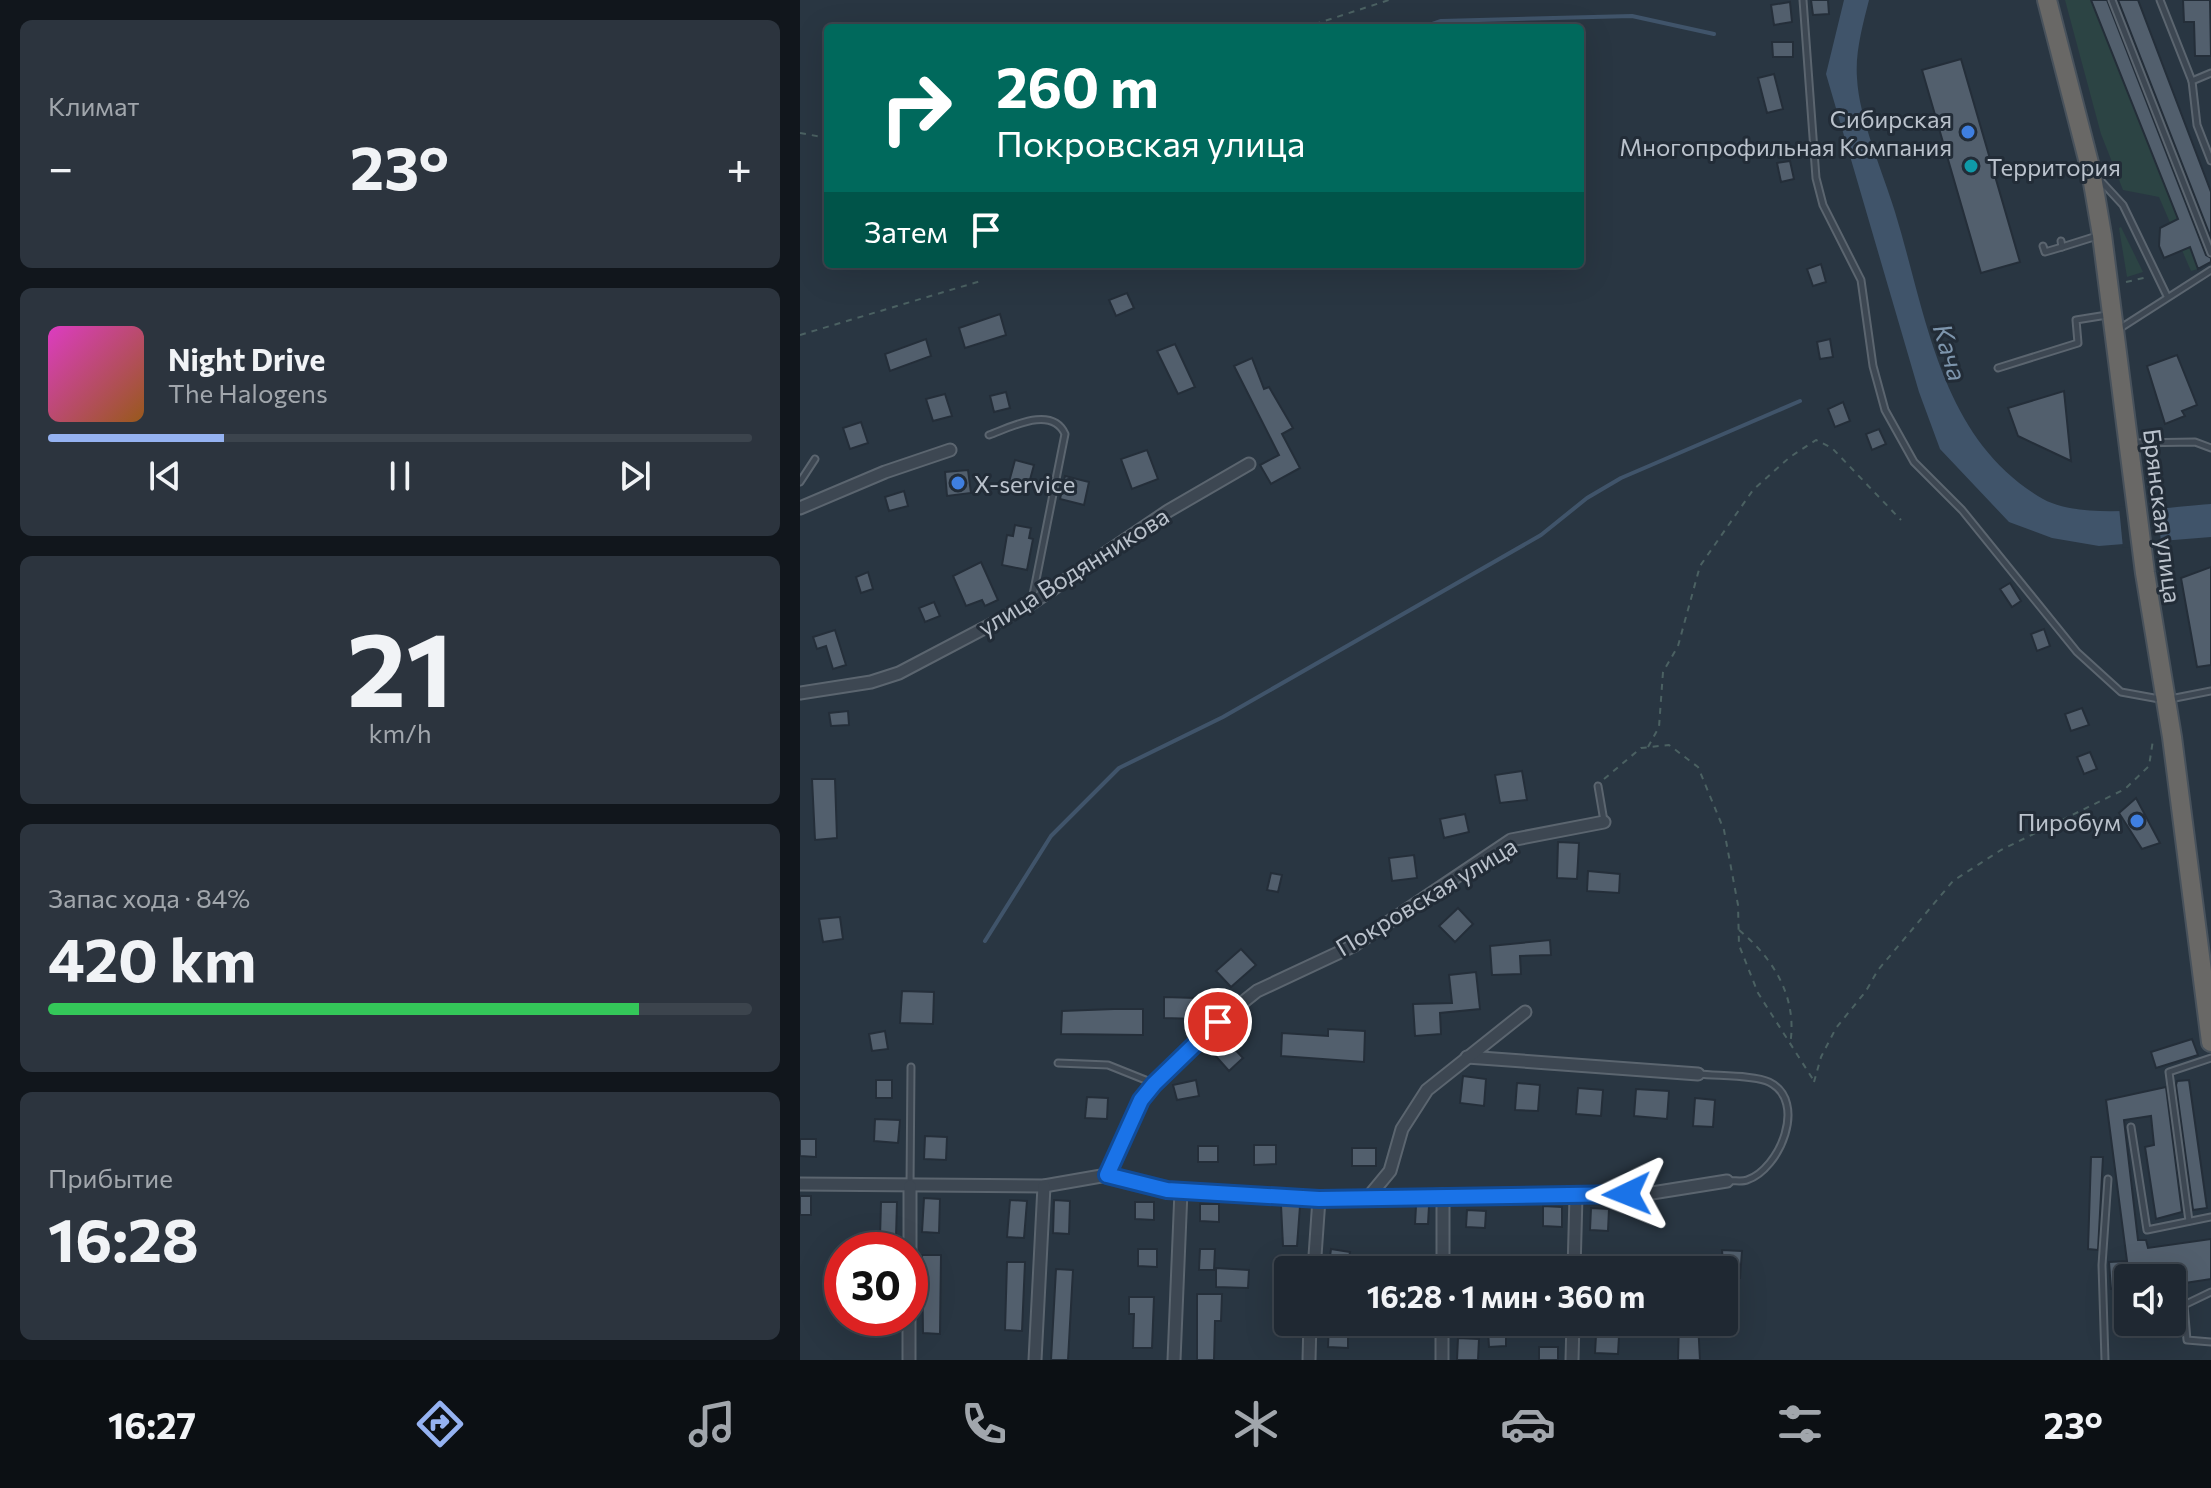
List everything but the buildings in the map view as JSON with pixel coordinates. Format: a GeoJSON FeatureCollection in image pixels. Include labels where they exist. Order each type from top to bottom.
{"type":"FeatureCollection","features":[{"type":"Feature","properties":{"kind":"highway","name":"Брянская улица"},"geometry":{"type":"LineString","coordinates":[[2047,0],[2091,171],[2102,235],[2145,573],[2198,925],[2211,1042]]}},
{"type":"Feature","properties":{"kind":"street"},"geometry":{"type":"LineString","coordinates":[[800,508],[885,472],[950,450]]}},
{"type":"Feature","properties":{"kind":"street","name":"улица Водянникова"},"geometry":{"type":"LineString","coordinates":[[800,693],[871,682],[899,673],[1032,603],[1168,511],[1249,464]]}},
{"type":"Feature","properties":{"kind":"street","name":"Покровская улица"},"geometry":{"type":"LineString","coordinates":[[1107,1175],[1141,1100],[1154,1084],[1218,1022],[1257,991],[1353,946],[1511,840],[1604,822]]}},
{"type":"Feature","properties":{"kind":"street"},"geometry":{"type":"LineString","coordinates":[[1366,1200],[1390,1171],[1402,1129],[1427,1090],[1525,1012]]}},
{"type":"Feature","properties":{"kind":"street"},"geometry":{"type":"LineString","coordinates":[[1467,1057],[1698,1074]]}},
{"type":"Feature","properties":{"kind":"street"},"geometry":{"type":"LineString","coordinates":[[800,1184],[1044,1186],[1107,1175],[1181,1191],[1366,1200],[1443,1195],[1652,1193],[1727,1181]]}},
{"type":"Feature","properties":{"kind":"street"},"geometry":{"type":"LineString","coordinates":[[910,1186],[910,1232]]}},
{"type":"Feature","properties":{"kind":"street"},"geometry":{"type":"LineString","coordinates":[[1035,1360],[1044,1186]]}},
{"type":"Feature","properties":{"kind":"street"},"geometry":{"type":"LineString","coordinates":[[1174,1360],[1181,1191]]}},
{"type":"Feature","properties":{"kind":"street"},"geometry":{"type":"LineString","coordinates":[[1443,1195],[1443,1256]]}},
{"type":"Feature","properties":{"kind":"street"},"geometry":{"type":"LineString","coordinates":[[1574,1256],[1576,1196]]}},
{"type":"Feature","properties":{"kind":"street"},"geometry":{"type":"LineString","coordinates":[[1315,1256],[1319,1199]]}},
{"type":"Feature","properties":{"kind":"street"},"geometry":{"type":"LineString","coordinates":[[909,1336],[909,1360]]}},
{"type":"Feature","properties":{"kind":"street"},"geometry":{"type":"LineString","coordinates":[[1309,1360],[1310,1336]]}},
{"type":"Feature","properties":{"kind":"street"},"geometry":{"type":"LineString","coordinates":[[1442,1336],[1442,1360]]}},
{"type":"Feature","properties":{"kind":"street"},"geometry":{"type":"LineString","coordinates":[[1572,1360],[1573,1336]]}},
{"type":"Feature","properties":{"kind":"lane"},"geometry":{"type":"LineString","coordinates":[[1803,0],[1816,178],[1823,205],[1861,280],[1873,366],[1885,410],[1914,462],[1962,510],[2077,652],[2121,692],[2165,700],[2211,691]]}},
{"type":"Feature","properties":{"kind":"lane"},"geometry":{"type":"LineString","coordinates":[[2112,0],[2211,253]]}},
{"type":"Feature","properties":{"kind":"lane"},"geometry":{"type":"LineString","coordinates":[[2160,0],[2192,81],[2197,125],[2211,161]]}},
{"type":"Feature","properties":{"kind":"lane"},"geometry":{"type":"LineString","coordinates":[[2192,81],[2211,73]]}},
{"type":"Feature","properties":{"kind":"lane"},"geometry":{"type":"LineString","coordinates":[[2091,171],[2123,205],[2167,296]]}},
{"type":"Feature","properties":{"kind":"lane"},"geometry":{"type":"LineString","coordinates":[[2043,246],[2045,252],[2062,244],[2102,235]]}},
{"type":"Feature","properties":{"kind":"lane"},"geometry":{"type":"LineString","coordinates":[[1998,368],[2078,343],[2076,320],[2130,325],[2167,296],[2211,270]]}},
{"type":"Feature","properties":{"kind":"lane"},"geometry":{"type":"LineString","coordinates":[[989,435],[1043,418],[1053,421],[1065,434],[1032,603]]}},
{"type":"Feature","properties":{"kind":"lane"},"geometry":{"type":"LineString","coordinates":[[2129,443],[2171,440],[2195,442],[2211,448]]}},
{"type":"Feature","properties":{"kind":"lane"},"geometry":{"type":"LineString","coordinates":[[800,482],[815,459]]}},
{"type":"Feature","properties":{"kind":"lane"},"geometry":{"type":"LineString","coordinates":[[1598,786],[1604,822]]}},
{"type":"Feature","properties":{"kind":"lane"},"geometry":{"type":"LineString","coordinates":[[2189,1221],[2169,1072],[2211,1058]]}},
{"type":"Feature","properties":{"kind":"lane"},"geometry":{"type":"LineString","coordinates":[[1058,1063],[1108,1065],[1154,1084]]}},
{"type":"Feature","properties":{"kind":"lane"},"geometry":{"type":"LineString","coordinates":[[910,1186],[911,1067]]}},
{"type":"Feature","properties":{"kind":"lane"},"geometry":{"type":"LineString","coordinates":[[1698,1074],[1769,1082],[1780,1094],[1787,1112],[1786,1139],[1780,1153],[1748,1180],[1727,1181]]}},
{"type":"Feature","properties":{"kind":"lane"},"geometry":{"type":"LineString","coordinates":[[2131,1127],[2147,1230],[2211,1217]]}},
{"type":"Feature","properties":{"kind":"lane"},"geometry":{"type":"LineString","coordinates":[[2105,1360],[2102,1265],[2108,1179]]}},
{"type":"Feature","properties":{"kind":"lane"},"geometry":{"type":"LineString","coordinates":[[2211,1292],[2184,1305],[2187,1340],[2211,1342]]}},
{"type":"Feature","properties":{"kind":"path"},"geometry":{"type":"LineString","coordinates":[[1315,24],[1389,0]]}},
{"type":"Feature","properties":{"kind":"path"},"geometry":{"type":"LineString","coordinates":[[800,133],[824,137]]}},
{"type":"Feature","properties":{"kind":"path"},"geometry":{"type":"LineString","coordinates":[[2126,282],[2145,278]]}},
{"type":"Feature","properties":{"kind":"path"},"geometry":{"type":"LineString","coordinates":[[800,335],[984,280]]}},
{"type":"Feature","properties":{"kind":"path"},"geometry":{"type":"LineString","coordinates":[[1648,747],[1659,727],[1663,672],[1678,646],[1700,566],[1753,490],[1790,457],[1816,440],[1832,448],[1901,520]]}},
{"type":"Feature","properties":{"kind":"path"},"geometry":{"type":"LineString","coordinates":[[1598,786],[1641,748],[1669,745],[1698,767],[1724,830],[1738,905],[1739,945],[1758,993],[1814,1082],[1821,1057],[1836,1028],[1878,970],[1953,881],[2001,850],[2125,789],[2149,766],[2153,740]]}},
{"type":"Feature","properties":{"kind":"path"},"geometry":{"type":"LineString","coordinates":[[1739,929],[1762,952],[1791,1000],[1793,1028],[1790,1046]]}},
{"type":"Feature","properties":{"kind":"green space"},"geometry":{"type":"Polygon","coordinates":[[[2065,0],[2091,0],[2198,269],[2191,271],[2159,197],[2123,190],[2101,134],[2065,0]]]}},
{"type":"Feature","properties":{"kind":"green space"},"geometry":{"type":"Polygon","coordinates":[[[2119,228],[2143,272],[2127,277],[2119,228]]]}},
{"type":"Feature","properties":{"kind":"water","name":"Кача"},"geometry":{"type":"Polygon","coordinates":[[[1844,0],[1869,0],[1857,58],[1862,111],[1942,372],[1959,409],[1981,443],[2008,474],[2043,499],[2060,506],[2125,511],[2211,504],[2211,537],[2099,546],[2052,538],[2009,522],[1940,449],[1919,392],[1826,74],[1844,0]]]}},
{"type":"Feature","properties":{"kind":"pier"},"geometry":{"type":"Polygon","coordinates":[[[2158,504],[2161,544],[2123,548],[2119,507],[2158,504]]]}},
{"type":"Feature","properties":{"kind":"waterway"},"geometry":{"type":"LineString","coordinates":[[1432,24],[1441,21],[1632,16],[1714,34]]}},
{"type":"Feature","properties":{"kind":"waterway"},"geometry":{"type":"LineString","coordinates":[[985,941],[1051,836],[1119,768],[1223,717],[1541,535],[1587,498],[1621,478],[1800,401]]}},
{"type":"Feature","properties":{"kind":"place","name":"Сибирская Многопрофильная Компания"},"geometry":{"type":"Point","coordinates":[1968,132]}},
{"type":"Feature","properties":{"kind":"place","name":"Территория"},"geometry":{"type":"Point","coordinates":[1971,166]}},
{"type":"Feature","properties":{"kind":"place","name":"X-service"},"geometry":{"type":"Point","coordinates":[958,483]}},
{"type":"Feature","properties":{"kind":"place","name":"Пиробум"},"geometry":{"type":"Point","coordinates":[2137,821]}},
{"type":"Feature","properties":{"kind":"route"},"geometry":{"type":"LineString","coordinates":[[1218,1022],[1141,1100],[1126,1139],[1107,1175],[1167,1190],[1319,1199],[1627,1194]]}}]}
